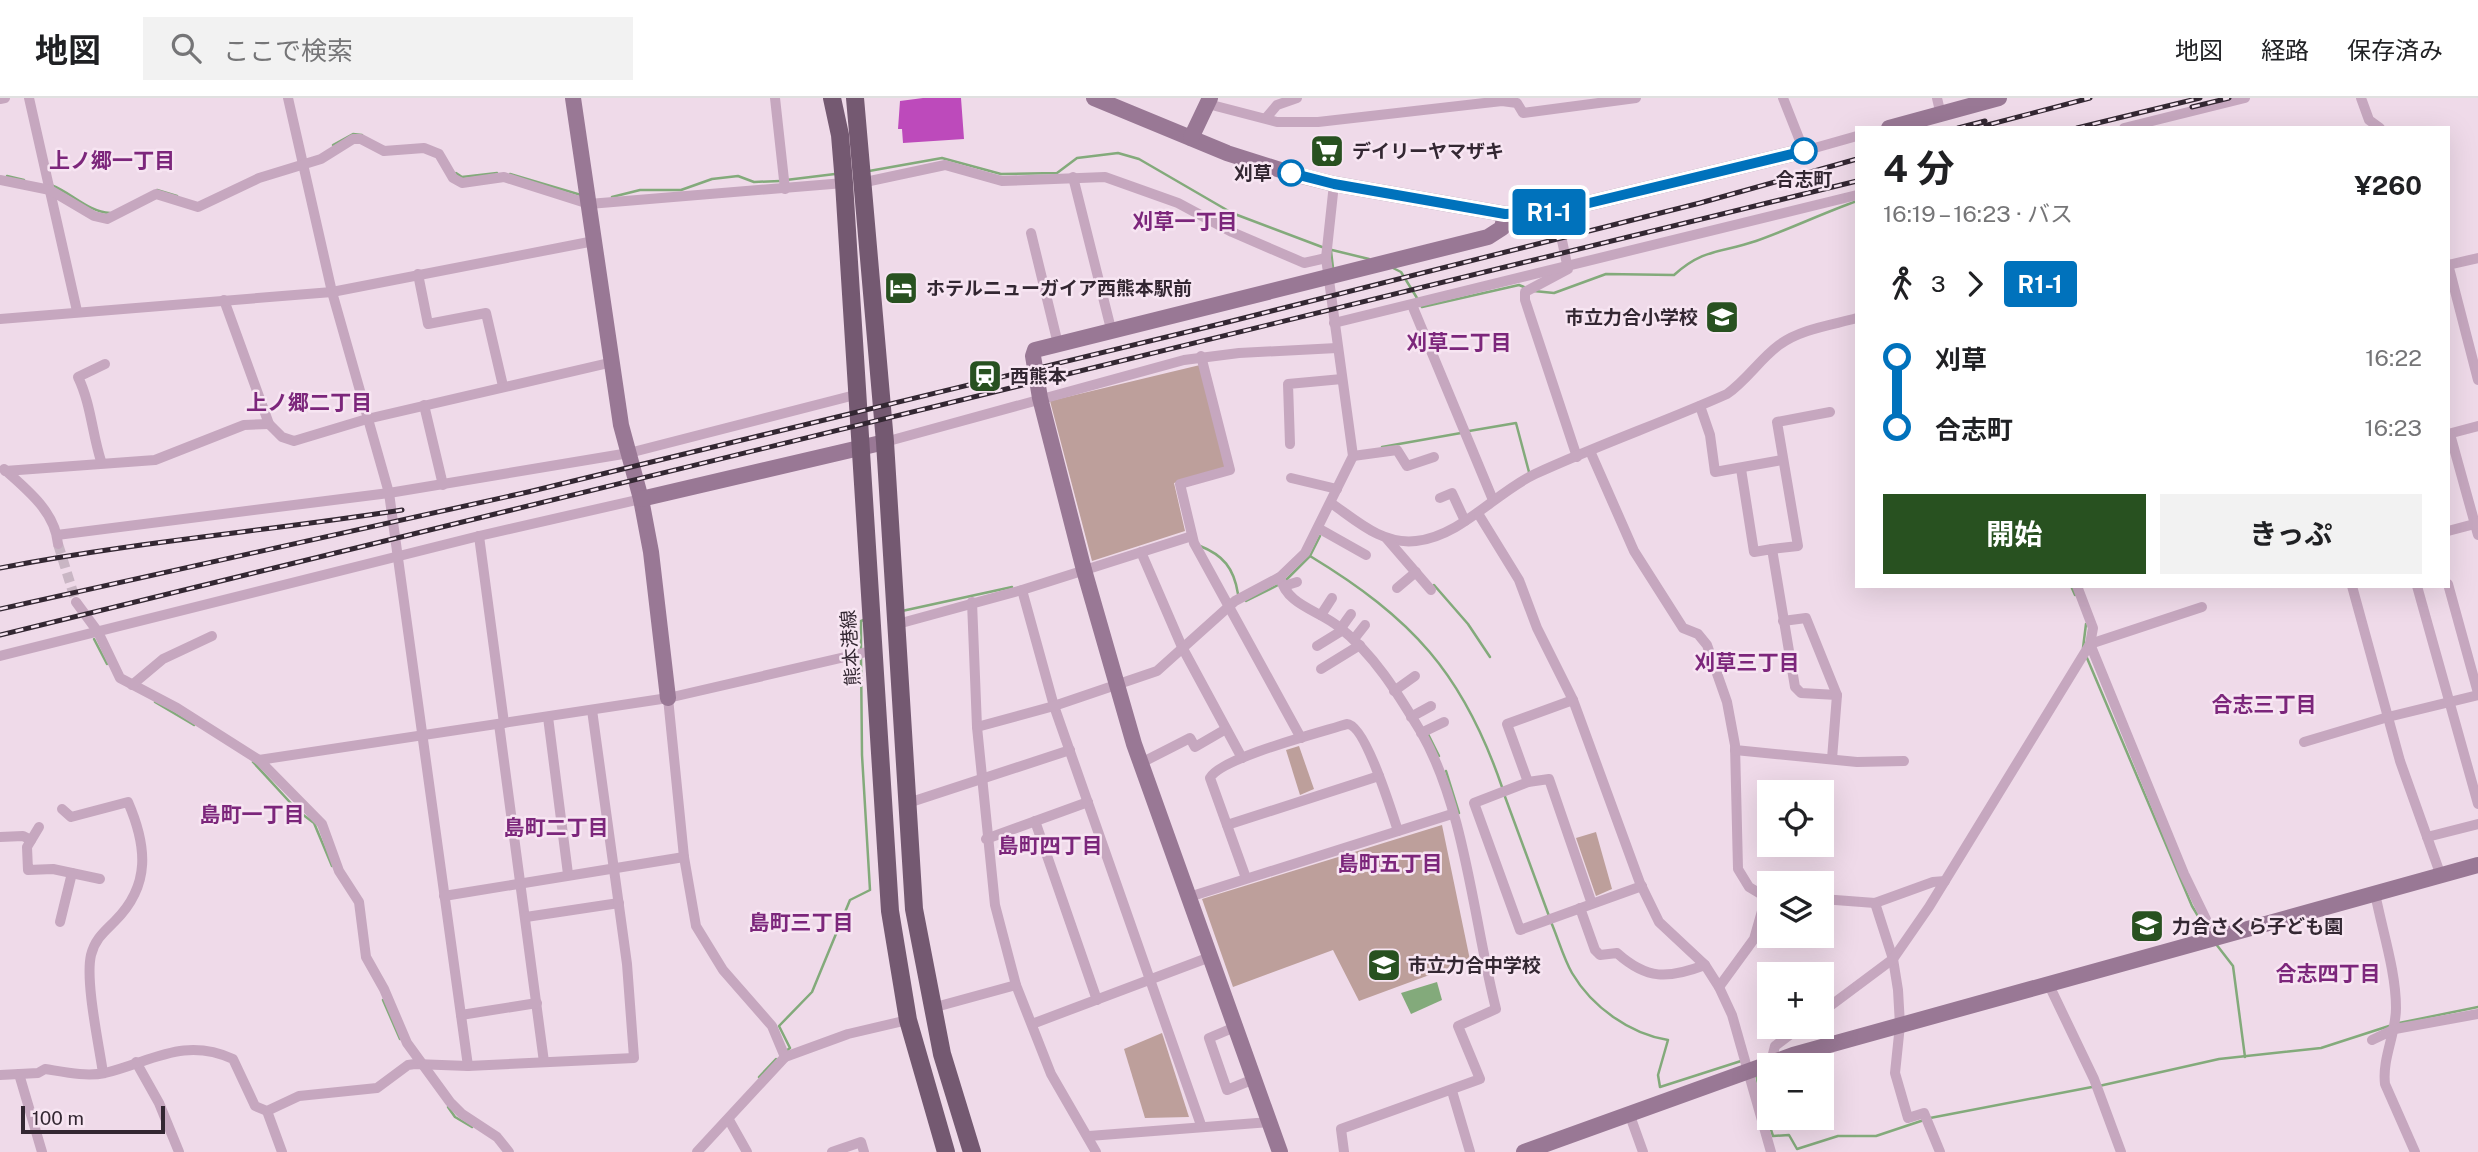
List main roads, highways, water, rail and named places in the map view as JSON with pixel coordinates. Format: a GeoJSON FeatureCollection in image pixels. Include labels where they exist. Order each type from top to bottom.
{"type":"FeatureCollection","features":[{"type":"Feature","properties":{"kind":"main road","name":"熊本港線"},"geometry":{"type":"LineString","coordinates":[[832,98],[840,135],[844,183],[885,866],[908,1020],[946,1152]]}},
{"type":"Feature","properties":{"kind":"main road","name":"熊本港線"},"geometry":{"type":"LineString","coordinates":[[840,135],[845,98]]}},
{"type":"Feature","properties":{"kind":"main road"},"geometry":{"type":"LineString","coordinates":[[855,98],[866,237],[871,262],[914,909],[932,1008],[952,1092],[972,1152]]}},
{"type":"Feature","properties":{"kind":"main road"},"geometry":{"type":"LineString","coordinates":[[866,98],[874,239],[871,262]]}},
{"type":"Feature","properties":{"kind":"waterway"},"geometry":{"type":"LineString","coordinates":[[333,145],[353,134],[362,135]]}},
{"type":"Feature","properties":{"kind":"waterway"},"geometry":{"type":"LineString","coordinates":[[869,171],[942,158],[1001,174],[1057,173],[1077,158],[1118,153],[1139,159],[1232,213],[1322,247]]}},
{"type":"Feature","properties":{"kind":"waterway"},"geometry":{"type":"LineString","coordinates":[[456,173],[462,177],[497,173]]}},
{"type":"Feature","properties":{"kind":"waterway"},"geometry":{"type":"LineString","coordinates":[[510,174],[581,195]]}},
{"type":"Feature","properties":{"kind":"waterway"},"geometry":{"type":"LineString","coordinates":[[786,180],[835,174]]}},
{"type":"Feature","properties":{"kind":"waterway"},"geometry":{"type":"LineString","coordinates":[[7,176],[24,180]]}},
{"type":"Feature","properties":{"kind":"waterway"},"geometry":{"type":"LineString","coordinates":[[612,197],[640,190],[681,190],[712,179],[738,176],[754,182],[780,181]]}},
{"type":"Feature","properties":{"kind":"waterway"},"geometry":{"type":"LineString","coordinates":[[51,185],[87,206],[110,213]]}},
{"type":"Feature","properties":{"kind":"waterway"},"geometry":{"type":"LineString","coordinates":[[157,190],[177,196]]}},
{"type":"Feature","properties":{"kind":"waterway"},"geometry":{"type":"LineString","coordinates":[[1534,291],[1554,293],[1606,274],[1674,275],[1695,260],[1713,252],[1756,241],[1855,202]]}},
{"type":"Feature","properties":{"kind":"waterway"},"geometry":{"type":"LineString","coordinates":[[1332,250],[1369,259]]}},
{"type":"Feature","properties":{"kind":"waterway"},"geometry":{"type":"LineString","coordinates":[[1331,251],[1333,268]]}},
{"type":"Feature","properties":{"kind":"waterway"},"geometry":{"type":"LineString","coordinates":[[1391,267],[1401,272],[1417,298]]}},
{"type":"Feature","properties":{"kind":"waterway"},"geometry":{"type":"LineString","coordinates":[[1420,304],[1422,307],[1519,285],[1524,287]]}},
{"type":"Feature","properties":{"kind":"waterway"},"geometry":{"type":"LineString","coordinates":[[1469,431],[1516,423],[1529,472]]}},
{"type":"Feature","properties":{"kind":"waterway"},"geometry":{"type":"LineString","coordinates":[[1382,447],[1461,433]]}},
{"type":"Feature","properties":{"kind":"waterway"},"geometry":{"type":"LineString","coordinates":[[1310,556],[1320,536]]}},
{"type":"Feature","properties":{"kind":"waterway"},"geometry":{"type":"LineString","coordinates":[[1200,546],[1226,564],[1234,577],[1238,594]]}},
{"type":"Feature","properties":{"kind":"waterway"},"geometry":{"type":"LineString","coordinates":[[1286,580],[1310,556],[1378,602],[1405,626],[1430,652],[1451,680],[1487,747],[1502,787]]}},
{"type":"Feature","properties":{"kind":"waterway"},"geometry":{"type":"LineString","coordinates":[[1246,601],[1280,584]]}},
{"type":"Feature","properties":{"kind":"waterway"},"geometry":{"type":"LineString","coordinates":[[1434,585],[1468,624],[1490,657]]}},
{"type":"Feature","properties":{"kind":"waterway"},"geometry":{"type":"LineString","coordinates":[[902,611],[1012,587]]}},
{"type":"Feature","properties":{"kind":"waterway"},"geometry":{"type":"LineString","coordinates":[[2072,588],[2075,595]]}},
{"type":"Feature","properties":{"kind":"waterway"},"geometry":{"type":"LineString","coordinates":[[861,650],[861,621],[866,619]]}},
{"type":"Feature","properties":{"kind":"waterway"},"geometry":{"type":"LineString","coordinates":[[2083,648],[2086,624]]}},
{"type":"Feature","properties":{"kind":"waterway"},"geometry":{"type":"LineString","coordinates":[[94,639],[107,664]]}},
{"type":"Feature","properties":{"kind":"waterway"},"geometry":{"type":"LineString","coordinates":[[786,1051],[790,1048],[779,1026],[812,992],[850,900],[870,890],[862,755],[861,657]]}},
{"type":"Feature","properties":{"kind":"waterway"},"geometry":{"type":"LineString","coordinates":[[2087,658],[2192,906],[2201,921]]}},
{"type":"Feature","properties":{"kind":"waterway"},"geometry":{"type":"LineString","coordinates":[[155,702],[194,725]]}},
{"type":"Feature","properties":{"kind":"waterway"},"geometry":{"type":"LineString","coordinates":[[1428,734],[1439,756]]}},
{"type":"Feature","properties":{"kind":"waterway"},"geometry":{"type":"LineString","coordinates":[[253,762],[298,811],[314,823],[332,866]]}},
{"type":"Feature","properties":{"kind":"waterway"},"geometry":{"type":"LineString","coordinates":[[1446,771],[1459,813]]}},
{"type":"Feature","properties":{"kind":"waterway"},"geometry":{"type":"LineString","coordinates":[[1504,794],[1549,916]]}},
{"type":"Feature","properties":{"kind":"waterway"},"geometry":{"type":"LineString","coordinates":[[1551,922],[1569,967],[1590,997],[1626,1025],[1668,1040],[1658,1075],[1660,1087],[1741,1061]]}},
{"type":"Feature","properties":{"kind":"waterway"},"geometry":{"type":"LineString","coordinates":[[2216,944],[2233,966],[2245,1057]]}},
{"type":"Feature","properties":{"kind":"waterway"},"geometry":{"type":"LineString","coordinates":[[383,1000],[400,1039]]}},
{"type":"Feature","properties":{"kind":"waterway"},"geometry":{"type":"LineString","coordinates":[[2399,1023],[2478,1007]]}},
{"type":"Feature","properties":{"kind":"waterway"},"geometry":{"type":"LineString","coordinates":[[2099,1086],[2219,1059],[2321,1048],[2389,1026]]}},
{"type":"Feature","properties":{"kind":"waterway"},"geometry":{"type":"LineString","coordinates":[[759,1077],[776,1059]]}},
{"type":"Feature","properties":{"kind":"waterway"},"geometry":{"type":"LineString","coordinates":[[1756,1074],[1757,1079]]}},
{"type":"Feature","properties":{"kind":"waterway"},"geometry":{"type":"LineString","coordinates":[[1930,1118],[2092,1087]]}},
{"type":"Feature","properties":{"kind":"waterway"},"geometry":{"type":"LineString","coordinates":[[448,1107],[455,1117],[472,1127]]}},
{"type":"Feature","properties":{"kind":"waterway"},"geometry":{"type":"LineString","coordinates":[[1771,1130],[1773,1136],[1789,1135],[1797,1149],[1838,1136],[1876,1136],[1924,1120]]}},
{"type":"Feature","properties":{"kind":"tunnel"},"geometry":{"type":"LineString","coordinates":[[58,544],[76,602]]}},
{"type":"Feature","properties":{"kind":"railway"},"geometry":{"type":"LineString","coordinates":[[1984,126],[2090,98]]}},
{"type":"Feature","properties":{"kind":"railway"},"geometry":{"type":"LineString","coordinates":[[2085,126],[2200,98]]}},
{"type":"Feature","properties":{"kind":"railway"},"geometry":{"type":"LineString","coordinates":[[2192,107],[2229,98]]}},
{"type":"Feature","properties":{"kind":"railway"},"geometry":{"type":"LineString","coordinates":[[1966,126],[1985,121]]}},
{"type":"Feature","properties":{"kind":"railway"},"geometry":{"type":"LineString","coordinates":[[0,609],[528,492],[1224,323],[1700,203],[1855,160]]}},
{"type":"Feature","properties":{"kind":"railway"},"geometry":{"type":"LineString","coordinates":[[0,635],[1855,181]]}},
{"type":"Feature","properties":{"kind":"railway"},"geometry":{"type":"LineString","coordinates":[[0,568],[100,551],[402,510]]}},
{"type":"Feature","properties":{"kind":"place","name":"デイリーヤマザキ"},"geometry":{"type":"Point","coordinates":[1327,151]}},
{"type":"Feature","properties":{"kind":"place","name":"合志町"},"geometry":{"type":"Point","coordinates":[1804,151]}},
{"type":"Feature","properties":{"kind":"place","name":"刈草"},"geometry":{"type":"Point","coordinates":[1291,173]}},
{"type":"Feature","properties":{"kind":"place","name":"ホテルニューガイア西熊本駅前"},"geometry":{"type":"Point","coordinates":[901,288]}},
{"type":"Feature","properties":{"kind":"place","name":"市立力合小学校"},"geometry":{"type":"Point","coordinates":[1722,317]}},
{"type":"Feature","properties":{"kind":"place","name":"西熊本"},"geometry":{"type":"Point","coordinates":[985,376]}},
{"type":"Feature","properties":{"kind":"place","name":"力合さくら子ども園"},"geometry":{"type":"Point","coordinates":[2147,926]}},
{"type":"Feature","properties":{"kind":"place","name":"市立力合中学校"},"geometry":{"type":"Point","coordinates":[1384,965]}},
{"type":"Feature","properties":{"kind":"district","name":"上ノ郷一丁目"},"geometry":{"type":"Point","coordinates":[112,160]}},
{"type":"Feature","properties":{"kind":"district","name":"刈草一丁目"},"geometry":{"type":"Point","coordinates":[1185,221]}},
{"type":"Feature","properties":{"kind":"district","name":"刈草二丁目"},"geometry":{"type":"Point","coordinates":[1459,342]}},
{"type":"Feature","properties":{"kind":"district","name":"上ノ郷二丁目"},"geometry":{"type":"Point","coordinates":[309,402]}},
{"type":"Feature","properties":{"kind":"district","name":"刈草三丁目"},"geometry":{"type":"Point","coordinates":[1747,662]}},
{"type":"Feature","properties":{"kind":"district","name":"合志三丁目"},"geometry":{"type":"Point","coordinates":[2264,704]}},
{"type":"Feature","properties":{"kind":"district","name":"島町一丁目"},"geometry":{"type":"Point","coordinates":[252,814]}},
{"type":"Feature","properties":{"kind":"district","name":"島町二丁目"},"geometry":{"type":"Point","coordinates":[556,827]}},
{"type":"Feature","properties":{"kind":"district","name":"島町四丁目"},"geometry":{"type":"Point","coordinates":[1050,845]}},
{"type":"Feature","properties":{"kind":"district","name":"島町五丁目"},"geometry":{"type":"Point","coordinates":[1390,863]}},
{"type":"Feature","properties":{"kind":"district","name":"島町三丁目"},"geometry":{"type":"Point","coordinates":[801,922]}},
{"type":"Feature","properties":{"kind":"district","name":"合志四丁目"},"geometry":{"type":"Point","coordinates":[2328,973]}}]}
